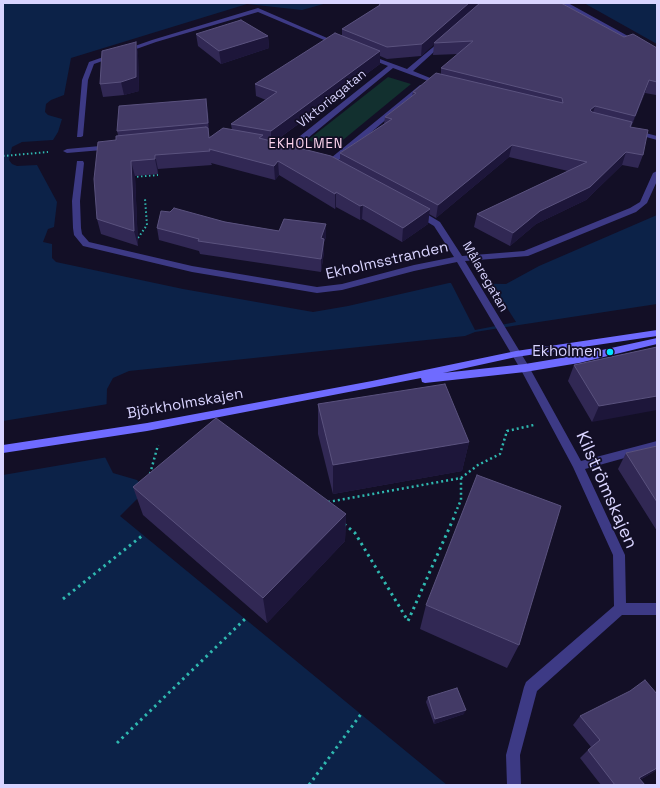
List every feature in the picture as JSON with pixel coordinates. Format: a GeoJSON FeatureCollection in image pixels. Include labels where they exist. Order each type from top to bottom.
{"type":"FeatureCollection","features":[{"type":"Feature","properties":{"kind":"street"},"geometry":{"type":"LineString","coordinates":[[564,3],[657,54]]}},
{"type":"Feature","properties":{"kind":"street"},"geometry":{"type":"LineString","coordinates":[[79,136],[85,80],[91,63],[154,41],[258,10],[342,46]]}},
{"type":"Feature","properties":{"kind":"street"},"geometry":{"type":"LineString","coordinates":[[408,72],[450,35]]}},
{"type":"Feature","properties":{"kind":"street"},"geometry":{"type":"LineString","coordinates":[[363,54],[429,80],[444,84]]}},
{"type":"Feature","properties":{"kind":"street","name":"Viktoriagatan"},"geometry":{"type":"LineString","coordinates":[[287,150],[392,66]]}},
{"type":"Feature","properties":{"kind":"street"},"geometry":{"type":"LineString","coordinates":[[328,165],[429,80]]}},
{"type":"Feature","properties":{"kind":"street"},"geometry":{"type":"LineString","coordinates":[[630,132],[657,138]]}},
{"type":"Feature","properties":{"kind":"street"},"geometry":{"type":"LineString","coordinates":[[67,151],[118,146]]}},
{"type":"Feature","properties":{"kind":"street","name":"Ekholmsstranden"},"geometry":{"type":"LineString","coordinates":[[80,163],[76,201],[78,235],[86,244],[192,270],[318,290],[342,287],[414,268],[459,259],[525,254],[633,210],[642,203],[657,173]]}},
{"type":"Feature","properties":{"kind":"street","name":"Målaregatan"},"geometry":{"type":"LineString","coordinates":[[409,207],[437,224],[444,232],[525,368]]}},
{"type":"Feature","properties":{"kind":"street","name":"Björkholmskajen"},"geometry":{"type":"LineString","coordinates":[[3,449],[147,427],[372,385],[516,354],[657,333]]}},
{"type":"Feature","properties":{"kind":"street","name":"Björkholmskajen"},"geometry":{"type":"LineString","coordinates":[[372,385],[525,368],[579,359],[657,341]]}},
{"type":"Feature","properties":{"kind":"street","name":"Kilströmskajen"},"geometry":{"type":"LineString","coordinates":[[525,368],[578,466],[619,555],[620,609]]}},
{"type":"Feature","properties":{"kind":"street"},"geometry":{"type":"LineString","coordinates":[[578,466],[657,445]]}},
{"type":"Feature","properties":{"kind":"street"},"geometry":{"type":"LineString","coordinates":[[514,785],[513,755],[531,687],[620,609],[657,609]]}},
{"type":"Feature","properties":{"kind":"path"},"geometry":{"type":"LineString","coordinates":[[3,156],[67,151]]}},
{"type":"Feature","properties":{"kind":"path"},"geometry":{"type":"LineString","coordinates":[[129,178],[158,175]]}},
{"type":"Feature","properties":{"kind":"path"},"geometry":{"type":"LineString","coordinates":[[127,255],[147,225],[145,199]]}},
{"type":"Feature","properties":{"kind":"path"},"geometry":{"type":"LineString","coordinates":[[325,502],[460,478],[478,465],[500,454],[508,431],[553,420]]}},
{"type":"Feature","properties":{"kind":"path"},"geometry":{"type":"LineString","coordinates":[[148,481],[159,443]]}},
{"type":"Feature","properties":{"kind":"path"},"geometry":{"type":"LineString","coordinates":[[342,523],[355,533],[408,621],[461,500],[460,478]]}},
{"type":"Feature","properties":{"kind":"path"},"geometry":{"type":"LineString","coordinates":[[63,599],[143,535]]}},
{"type":"Feature","properties":{"kind":"path"},"geometry":{"type":"LineString","coordinates":[[117,743],[245,619]]}},
{"type":"Feature","properties":{"kind":"path"},"geometry":{"type":"LineString","coordinates":[[309,785],[361,714]]}},
{"type":"Feature","properties":{"kind":"green space"},"geometry":{"type":"Polygon","coordinates":[[[388,77],[411,84],[332,149],[308,140],[388,77]]]}},
{"type":"Feature","properties":{"kind":"water"},"geometry":{"type":"Polygon","coordinates":[[[3,3],[327,3],[302,10],[247,4],[71,58],[64,95],[51,100],[46,104],[45,112],[48,115],[62,119],[58,132],[53,140],[22,142],[12,147],[9,160],[12,164],[17,166],[37,165],[57,202],[54,227],[48,229],[43,242],[52,244],[52,258],[56,262],[183,289],[313,312],[348,306],[449,283],[506,284],[539,266],[657,215],[657,304],[475,332],[465,336],[129,371],[113,378],[107,389],[105,457],[113,473],[137,480],[146,490],[120,516],[447,785],[3,785],[3,3]]]}},
{"type":"Feature","properties":{"kind":"water"},"geometry":{"type":"Polygon","coordinates":[[[584,3],[657,3],[657,44],[584,3]]]}},
{"type":"Feature","properties":{"kind":"pier"},"geometry":{"type":"Polygon","coordinates":[[[450,281],[490,281],[516,322],[475,330],[450,281]]]}},
{"type":"Feature","properties":{"kind":"pier"},"geometry":{"type":"Polygon","coordinates":[[[108,404],[108,457],[3,475],[3,421],[108,404]]]}},
{"type":"Feature","properties":{"kind":"building"},"geometry":{"type":"Polygon","coordinates":[[[379,3],[469,3],[422,44],[387,47],[342,29],[380,5],[379,3]]]}},
{"type":"Feature","properties":{"kind":"building"},"geometry":{"type":"Polygon","coordinates":[[[480,3],[561,3],[624,37],[633,34],[657,48],[657,82],[649,80],[635,116],[595,106],[590,110],[592,112],[632,122],[630,127],[648,130],[643,155],[626,152],[590,187],[540,211],[513,233],[477,214],[587,162],[512,145],[438,205],[340,153],[392,119],[385,117],[416,93],[413,92],[436,73],[563,103],[562,98],[441,68],[473,41],[434,43],[480,3]]]}},
{"type":"Feature","properties":{"kind":"building"},"geometry":{"type":"Polygon","coordinates":[[[241,20],[268,36],[219,51],[196,34],[241,20]]]}},
{"type":"Feature","properties":{"kind":"building"},"geometry":{"type":"Polygon","coordinates":[[[335,33],[380,51],[271,131],[231,124],[277,92],[255,84],[335,33]]]}},
{"type":"Feature","properties":{"kind":"building"},"geometry":{"type":"Polygon","coordinates":[[[136,42],[136,77],[121,82],[100,84],[102,51],[136,42]]]}},
{"type":"Feature","properties":{"kind":"building"},"geometry":{"type":"Polygon","coordinates":[[[206,99],[208,123],[117,131],[119,106],[206,99]]]}},
{"type":"Feature","properties":{"kind":"building"},"geometry":{"type":"Polygon","coordinates":[[[208,128],[209,138],[223,128],[263,135],[259,138],[331,156],[430,209],[403,228],[363,205],[360,206],[336,192],[335,194],[278,161],[274,166],[209,149],[210,151],[155,155],[155,159],[131,161],[134,231],[97,219],[94,179],[98,142],[116,140],[116,136],[208,128]]]}},
{"type":"Feature","properties":{"kind":"building"},"geometry":{"type":"Polygon","coordinates":[[[174,208],[225,222],[279,231],[284,219],[326,224],[321,238],[324,239],[321,259],[198,241],[199,239],[157,228],[161,211],[170,212],[174,208]]]}},
{"type":"Feature","properties":{"kind":"building"},"geometry":{"type":"Polygon","coordinates":[[[657,347],[657,396],[599,406],[574,365],[657,347]]]}},
{"type":"Feature","properties":{"kind":"building"},"geometry":{"type":"Polygon","coordinates":[[[445,384],[469,442],[333,465],[318,404],[445,384]]]}},
{"type":"Feature","properties":{"kind":"building"},"geometry":{"type":"Polygon","coordinates":[[[216,418],[346,514],[263,598],[133,487],[216,418]]]}},
{"type":"Feature","properties":{"kind":"building"},"geometry":{"type":"Polygon","coordinates":[[[657,446],[657,502],[626,453],[657,446]]]}},
{"type":"Feature","properties":{"kind":"building"},"geometry":{"type":"Polygon","coordinates":[[[477,475],[561,506],[519,645],[426,605],[477,475]]]}},
{"type":"Feature","properties":{"kind":"building"},"geometry":{"type":"Polygon","coordinates":[[[645,680],[657,694],[657,768],[639,778],[645,785],[615,785],[588,750],[600,740],[580,716],[630,691],[645,680]]]}},
{"type":"Feature","properties":{"kind":"building"},"geometry":{"type":"Polygon","coordinates":[[[457,688],[466,710],[435,719],[428,697],[457,688]]]}},
{"type":"Feature","properties":{"kind":"place","name":"Ekholmen"},"geometry":{"type":"Point","coordinates":[610,352]}},
{"type":"Feature","properties":{"kind":"district","name":"EKHOLMEN"},"geometry":{"type":"Point","coordinates":[306,144]}}]}
